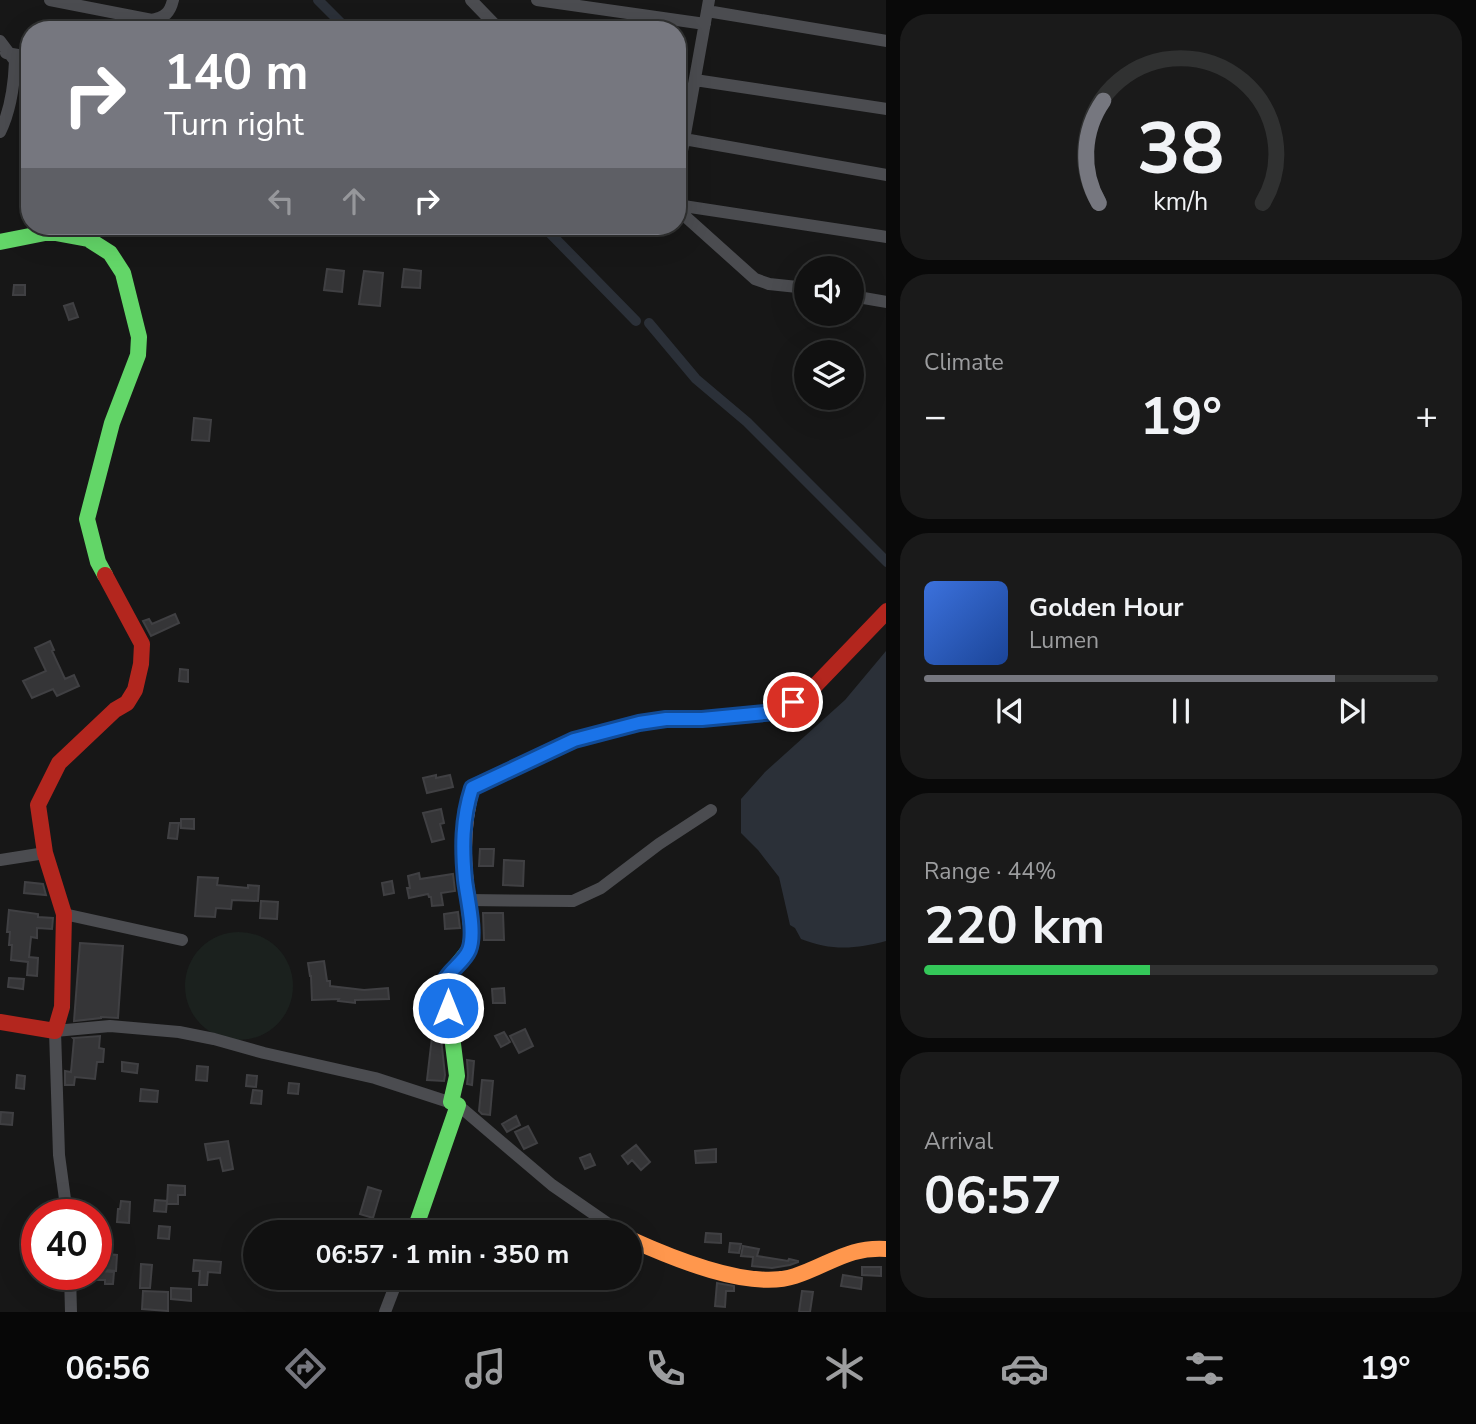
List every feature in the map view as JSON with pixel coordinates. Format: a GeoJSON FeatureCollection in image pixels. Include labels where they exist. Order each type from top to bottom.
{"type":"FeatureCollection","features":[{"type":"Feature","properties":{"kind":"street"},"geometry":{"type":"LineString","coordinates":[[50,0],[152,20],[171,11],[173,0]]}},
{"type":"Feature","properties":{"kind":"street"},"geometry":{"type":"LineString","coordinates":[[471,0],[491,21]]}},
{"type":"Feature","properties":{"kind":"street"},"geometry":{"type":"LineString","coordinates":[[537,0],[707,12],[886,40]]}},
{"type":"Feature","properties":{"kind":"street"},"geometry":{"type":"LineString","coordinates":[[686,128],[707,12]]}},
{"type":"Feature","properties":{"kind":"street"},"geometry":{"type":"LineString","coordinates":[[0,41],[5,53],[15,61],[14,88],[0,132]]}},
{"type":"Feature","properties":{"kind":"street"},"geometry":{"type":"LineString","coordinates":[[695,80],[886,109]]}},
{"type":"Feature","properties":{"kind":"street"},"geometry":{"type":"LineString","coordinates":[[686,96],[692,97]]}},
{"type":"Feature","properties":{"kind":"street"},"geometry":{"type":"LineString","coordinates":[[686,139],[886,175]]}},
{"type":"Feature","properties":{"kind":"street"},"geometry":{"type":"LineString","coordinates":[[686,208],[886,237]]}},
{"type":"Feature","properties":{"kind":"street"},"geometry":{"type":"LineString","coordinates":[[686,215],[755,278],[769,284],[794,287]]}},
{"type":"Feature","properties":{"kind":"street"},"geometry":{"type":"LineString","coordinates":[[0,242],[35,235]]}},
{"type":"Feature","properties":{"kind":"street"},"geometry":{"type":"LineString","coordinates":[[65,1199],[59,1154],[55,1031],[62,1007],[64,914],[45,853],[38,804],[59,763],[115,710],[127,703],[135,690],[142,644],[98,562],[87,519],[113,424],[138,355],[139,337],[123,273],[110,253],[88,239],[66,235]]}},
{"type":"Feature","properties":{"kind":"street"},"geometry":{"type":"LineString","coordinates":[[864,298],[886,302]]}},
{"type":"Feature","properties":{"kind":"street"},"geometry":{"type":"LineString","coordinates":[[603,1220],[552,1185],[458,1105],[451,1102],[457,1076],[445,980],[469,950],[471,933],[463,830],[472,788],[574,740],[639,723],[776,712],[810,691],[886,611]]}},
{"type":"Feature","properties":{"kind":"street"},"geometry":{"type":"LineString","coordinates":[[468,900],[573,901],[600,888],[710,810]]}},
{"type":"Feature","properties":{"kind":"street"},"geometry":{"type":"LineString","coordinates":[[0,860],[45,853]]}},
{"type":"Feature","properties":{"kind":"street"},"geometry":{"type":"LineString","coordinates":[[64,914],[182,940]]}},
{"type":"Feature","properties":{"kind":"street"},"geometry":{"type":"LineString","coordinates":[[0,1022],[55,1031],[110,1026],[178,1032],[375,1078],[458,1105]]}},
{"type":"Feature","properties":{"kind":"street"},"geometry":{"type":"LineString","coordinates":[[418,1220],[458,1105]]}},
{"type":"Feature","properties":{"kind":"street"},"geometry":{"type":"LineString","coordinates":[[642,1244],[695,1265],[770,1280],[792,1277],[835,1256],[857,1249],[886,1250]]}},
{"type":"Feature","properties":{"kind":"street"},"geometry":{"type":"LineString","coordinates":[[70,1290],[71,1312]]}},
{"type":"Feature","properties":{"kind":"street"},"geometry":{"type":"LineString","coordinates":[[385,1312],[393,1290]]}},
{"type":"Feature","properties":{"kind":"shaded area"},"geometry":{"type":"Polygon","coordinates":[[[886,651],[886,941],[854,947],[823,946],[801,939],[790,925],[779,877],[741,833],[741,799],[765,772],[845,700],[886,651]]]}},
{"type":"Feature","properties":{"kind":"shaded area"},"geometry":{"type":"Polygon","coordinates":[[[239,932],[260,936],[277,948],[289,965],[293,986],[289,1007],[277,1024],[260,1036],[239,1040],[218,1036],[201,1024],[189,1007],[185,986],[189,965],[201,948],[218,936],[239,932]]]}},
{"type":"Feature","properties":{"kind":"building"},"geometry":{"type":"Polygon","coordinates":[[[327,269],[344,271],[342,292],[324,290],[327,269]]]}},
{"type":"Feature","properties":{"kind":"building"},"geometry":{"type":"Polygon","coordinates":[[[404,269],[421,271],[420,288],[402,287],[404,269]]]}},
{"type":"Feature","properties":{"kind":"building"},"geometry":{"type":"Polygon","coordinates":[[[364,271],[383,273],[380,306],[359,304],[364,271]]]}},
{"type":"Feature","properties":{"kind":"building"},"geometry":{"type":"Polygon","coordinates":[[[14,285],[25,285],[25,295],[13,295],[14,285]]]}},
{"type":"Feature","properties":{"kind":"building"},"geometry":{"type":"Polygon","coordinates":[[[73,303],[78,317],[69,320],[64,306],[73,303]]]}},
{"type":"Feature","properties":{"kind":"building"},"geometry":{"type":"Polygon","coordinates":[[[194,418],[211,420],[209,441],[192,440],[194,418]]]}},
{"type":"Feature","properties":{"kind":"building"},"geometry":{"type":"Polygon","coordinates":[[[175,614],[179,623],[151,636],[143,621],[149,619],[152,624],[175,614]]]}},
{"type":"Feature","properties":{"kind":"building"},"geometry":{"type":"Polygon","coordinates":[[[50,641],[65,679],[74,675],[79,686],[57,696],[53,689],[32,698],[23,681],[46,671],[35,648],[50,641]]]}},
{"type":"Feature","properties":{"kind":"building"},"geometry":{"type":"Polygon","coordinates":[[[180,669],[188,670],[188,682],[179,681],[180,669]]]}},
{"type":"Feature","properties":{"kind":"building"},"geometry":{"type":"Polygon","coordinates":[[[436,775],[436,778],[450,775],[453,787],[427,793],[423,778],[436,775]]]}},
{"type":"Feature","properties":{"kind":"building"},"geometry":{"type":"Polygon","coordinates":[[[441,809],[444,823],[440,824],[444,839],[432,842],[423,813],[441,809]]]}},
{"type":"Feature","properties":{"kind":"building"},"geometry":{"type":"Polygon","coordinates":[[[181,819],[194,819],[194,829],[181,828],[181,819]]]}},
{"type":"Feature","properties":{"kind":"building"},"geometry":{"type":"Polygon","coordinates":[[[170,823],[179,823],[177,839],[168,838],[170,823]]]}},
{"type":"Feature","properties":{"kind":"building"},"geometry":{"type":"Polygon","coordinates":[[[480,849],[494,849],[493,866],[479,866],[480,849]]]}},
{"type":"Feature","properties":{"kind":"building"},"geometry":{"type":"Polygon","coordinates":[[[504,860],[524,861],[523,886],[503,885],[504,860]]]}},
{"type":"Feature","properties":{"kind":"building"},"geometry":{"type":"Polygon","coordinates":[[[419,873],[420,879],[453,874],[455,891],[441,893],[443,905],[432,906],[428,894],[409,898],[408,876],[419,873]]]}},
{"type":"Feature","properties":{"kind":"building"},"geometry":{"type":"Polygon","coordinates":[[[198,877],[218,878],[217,885],[248,888],[248,885],[259,886],[258,901],[232,900],[231,909],[216,908],[215,917],[195,916],[198,877]]]}},
{"type":"Feature","properties":{"kind":"building"},"geometry":{"type":"Polygon","coordinates":[[[392,881],[394,893],[384,895],[382,883],[392,881]]]}},
{"type":"Feature","properties":{"kind":"building"},"geometry":{"type":"Polygon","coordinates":[[[25,882],[43,884],[46,895],[24,893],[25,882]]]}},
{"type":"Feature","properties":{"kind":"building"},"geometry":{"type":"Polygon","coordinates":[[[261,901],[278,902],[277,919],[260,918],[261,901]]]}},
{"type":"Feature","properties":{"kind":"building"},"geometry":{"type":"Polygon","coordinates":[[[9,910],[53,918],[52,929],[37,928],[37,938],[31,937],[29,957],[38,958],[37,976],[27,975],[28,962],[11,960],[12,945],[9,945],[10,932],[7,932],[9,910]]]}},
{"type":"Feature","properties":{"kind":"building"},"geometry":{"type":"Polygon","coordinates":[[[458,912],[460,928],[445,929],[444,914],[458,912]]]}},
{"type":"Feature","properties":{"kind":"building"},"geometry":{"type":"Polygon","coordinates":[[[483,913],[503,913],[504,940],[484,940],[483,913]]]}},
{"type":"Feature","properties":{"kind":"building"},"geometry":{"type":"Polygon","coordinates":[[[80,943],[123,946],[118,1018],[101,1017],[74,1021],[80,943]]]}},
{"type":"Feature","properties":{"kind":"building"},"geometry":{"type":"Polygon","coordinates":[[[324,961],[330,986],[364,990],[388,988],[389,999],[355,1000],[355,1003],[338,1001],[339,999],[312,1000],[308,963],[324,961]]]}},
{"type":"Feature","properties":{"kind":"building"},"geometry":{"type":"Polygon","coordinates":[[[9,978],[24,979],[23,989],[8,987],[9,978]]]}},
{"type":"Feature","properties":{"kind":"building"},"geometry":{"type":"Polygon","coordinates":[[[504,988],[505,1003],[493,1003],[492,989],[504,988]]]}},
{"type":"Feature","properties":{"kind":"building"},"geometry":{"type":"Polygon","coordinates":[[[525,1029],[533,1046],[519,1053],[510,1036],[525,1029]]]}},
{"type":"Feature","properties":{"kind":"building"},"geometry":{"type":"Polygon","coordinates":[[[504,1032],[510,1042],[501,1047],[495,1036],[504,1032]]]}},
{"type":"Feature","properties":{"kind":"building"},"geometry":{"type":"Polygon","coordinates":[[[100,1036],[99,1048],[104,1049],[103,1062],[97,1062],[95,1079],[75,1077],[74,1085],[65,1085],[65,1071],[71,1072],[73,1038],[100,1036]]]}},
{"type":"Feature","properties":{"kind":"building"},"geometry":{"type":"Polygon","coordinates":[[[432,1037],[441,1038],[444,1081],[427,1080],[432,1037]]]}},
{"type":"Feature","properties":{"kind":"building"},"geometry":{"type":"Polygon","coordinates":[[[467,1060],[474,1061],[472,1085],[467,1084],[467,1060]]]}},
{"type":"Feature","properties":{"kind":"building"},"geometry":{"type":"Polygon","coordinates":[[[122,1062],[138,1064],[137,1073],[122,1071],[122,1062]]]}},
{"type":"Feature","properties":{"kind":"building"},"geometry":{"type":"Polygon","coordinates":[[[197,1066],[208,1067],[207,1081],[196,1080],[197,1066]]]}},
{"type":"Feature","properties":{"kind":"building"},"geometry":{"type":"Polygon","coordinates":[[[17,1075],[25,1076],[24,1089],[16,1088],[17,1075]]]}},
{"type":"Feature","properties":{"kind":"building"},"geometry":{"type":"Polygon","coordinates":[[[247,1075],[257,1076],[256,1087],[246,1086],[247,1075]]]}},
{"type":"Feature","properties":{"kind":"building"},"geometry":{"type":"Polygon","coordinates":[[[482,1080],[493,1081],[490,1115],[479,1111],[482,1080]]]}},
{"type":"Feature","properties":{"kind":"building"},"geometry":{"type":"Polygon","coordinates":[[[289,1083],[299,1084],[298,1094],[288,1093],[289,1083]]]}},
{"type":"Feature","properties":{"kind":"building"},"geometry":{"type":"Polygon","coordinates":[[[141,1089],[158,1091],[157,1102],[140,1101],[141,1089]]]}},
{"type":"Feature","properties":{"kind":"building"},"geometry":{"type":"Polygon","coordinates":[[[253,1090],[262,1091],[261,1104],[251,1103],[253,1090]]]}},
{"type":"Feature","properties":{"kind":"building"},"geometry":{"type":"Polygon","coordinates":[[[1,1112],[13,1113],[12,1125],[0,1124],[1,1112]]]}},
{"type":"Feature","properties":{"kind":"building"},"geometry":{"type":"Polygon","coordinates":[[[516,1116],[520,1125],[507,1132],[502,1124],[516,1116]]]}},
{"type":"Feature","properties":{"kind":"building"},"geometry":{"type":"Polygon","coordinates":[[[528,1126],[537,1143],[524,1149],[515,1132],[528,1126]]]}},
{"type":"Feature","properties":{"kind":"building"},"geometry":{"type":"Polygon","coordinates":[[[228,1141],[233,1169],[223,1171],[220,1158],[208,1160],[205,1144],[228,1141]]]}},
{"type":"Feature","properties":{"kind":"building"},"geometry":{"type":"Polygon","coordinates":[[[636,1145],[650,1162],[641,1170],[632,1160],[628,1164],[622,1156],[636,1145]]]}},
{"type":"Feature","properties":{"kind":"building"},"geometry":{"type":"Polygon","coordinates":[[[716,1149],[716,1162],[696,1163],[695,1151],[716,1149]]]}},
{"type":"Feature","properties":{"kind":"building"},"geometry":{"type":"Polygon","coordinates":[[[590,1154],[595,1165],[585,1169],[580,1158],[590,1154]]]}},
{"type":"Feature","properties":{"kind":"building"},"geometry":{"type":"Polygon","coordinates":[[[168,1185],[185,1186],[185,1195],[178,1195],[178,1204],[167,1204],[168,1185]]]}},
{"type":"Feature","properties":{"kind":"building"},"geometry":{"type":"Polygon","coordinates":[[[368,1187],[381,1191],[373,1218],[360,1214],[368,1187]]]}},
{"type":"Feature","properties":{"kind":"building"},"geometry":{"type":"Polygon","coordinates":[[[155,1200],[167,1201],[166,1212],[154,1211],[155,1200]]]}},
{"type":"Feature","properties":{"kind":"building"},"geometry":{"type":"Polygon","coordinates":[[[121,1201],[130,1202],[129,1223],[117,1222],[121,1201]]]}},
{"type":"Feature","properties":{"kind":"building"},"geometry":{"type":"Polygon","coordinates":[[[159,1226],[170,1227],[169,1239],[158,1238],[159,1226]]]}},
{"type":"Feature","properties":{"kind":"building"},"geometry":{"type":"Polygon","coordinates":[[[706,1233],[721,1234],[721,1243],[705,1242],[706,1233]]]}},
{"type":"Feature","properties":{"kind":"building"},"geometry":{"type":"Polygon","coordinates":[[[730,1243],[741,1244],[739,1253],[729,1252],[730,1243]]]}},
{"type":"Feature","properties":{"kind":"building"},"geometry":{"type":"Polygon","coordinates":[[[743,1246],[759,1249],[757,1256],[798,1262],[772,1268],[752,1266],[753,1257],[741,1256],[743,1246]]]}},
{"type":"Feature","properties":{"kind":"building"},"geometry":{"type":"Polygon","coordinates":[[[112,1254],[117,1255],[116,1271],[112,1271],[112,1254]]]}},
{"type":"Feature","properties":{"kind":"building"},"geometry":{"type":"Polygon","coordinates":[[[194,1260],[221,1262],[220,1273],[208,1272],[207,1285],[199,1285],[200,1271],[193,1271],[194,1260]]]}},
{"type":"Feature","properties":{"kind":"building"},"geometry":{"type":"Polygon","coordinates":[[[141,1264],[152,1265],[150,1288],[140,1288],[141,1264]]]}},
{"type":"Feature","properties":{"kind":"building"},"geometry":{"type":"Polygon","coordinates":[[[862,1267],[881,1267],[881,1276],[862,1275],[862,1267]]]}},
{"type":"Feature","properties":{"kind":"building"},"geometry":{"type":"Polygon","coordinates":[[[843,1275],[862,1278],[861,1289],[841,1286],[843,1275]]]}},
{"type":"Feature","properties":{"kind":"building"},"geometry":{"type":"Polygon","coordinates":[[[717,1283],[734,1286],[734,1291],[726,1291],[725,1307],[715,1306],[717,1283]]]}},
{"type":"Feature","properties":{"kind":"building"},"geometry":{"type":"Polygon","coordinates":[[[171,1288],[191,1289],[191,1301],[171,1299],[171,1288]]]}},
{"type":"Feature","properties":{"kind":"building"},"geometry":{"type":"Polygon","coordinates":[[[143,1291],[168,1292],[168,1311],[142,1309],[143,1291]]]}},
{"type":"Feature","properties":{"kind":"building"},"geometry":{"type":"Polygon","coordinates":[[[802,1291],[813,1292],[810,1312],[799,1312],[802,1291]]]}},
{"type":"Feature","properties":{"kind":"waterway"},"geometry":{"type":"LineString","coordinates":[[318,0],[339,21]]}},
{"type":"Feature","properties":{"kind":"waterway"},"geometry":{"type":"LineString","coordinates":[[552,235],[636,321]]}},
{"type":"Feature","properties":{"kind":"waterway"},"geometry":{"type":"LineString","coordinates":[[649,323],[696,379],[747,422],[886,561]]}},
{"type":"Feature","properties":{"kind":"traffic: fast"},"geometry":{"type":"LineString","coordinates":[[0,242],[35,235]]}},
{"type":"Feature","properties":{"kind":"traffic: fast"},"geometry":{"type":"LineString","coordinates":[[66,235],[88,239],[110,253],[123,273],[139,337],[138,355],[112,423],[87,519],[98,562],[105,575]]}},
{"type":"Feature","properties":{"kind":"traffic: fast"},"geometry":{"type":"LineString","coordinates":[[418,1220],[458,1105],[451,1102],[457,1076],[445,980],[469,950],[472,935],[468,898]]}},
{"type":"Feature","properties":{"kind":"traffic: slow"},"geometry":{"type":"LineString","coordinates":[[468,898],[464,843],[472,788],[574,740],[639,723],[684,719]]}},
{"type":"Feature","properties":{"kind":"traffic: slow"},"geometry":{"type":"LineString","coordinates":[[642,1244],[711,1270],[756,1279],[795,1276],[850,1253],[886,1249]]}},
{"type":"Feature","properties":{"kind":"traffic: jam"},"geometry":{"type":"LineString","coordinates":[[0,1022],[55,1031],[62,1007],[64,914],[45,853],[38,805],[59,763],[115,710],[127,703],[135,690],[141,664],[142,644],[105,575]]}},
{"type":"Feature","properties":{"kind":"traffic: jam"},"geometry":{"type":"LineString","coordinates":[[684,719],[776,712],[810,691],[886,612]]}},
{"type":"Feature","properties":{"kind":"route"},"geometry":{"type":"LineString","coordinates":[[448,1008],[445,980],[469,950],[471,933],[463,830],[472,788],[574,740],[639,723],[666,719],[702,719],[776,712],[793,702]]}}]}
